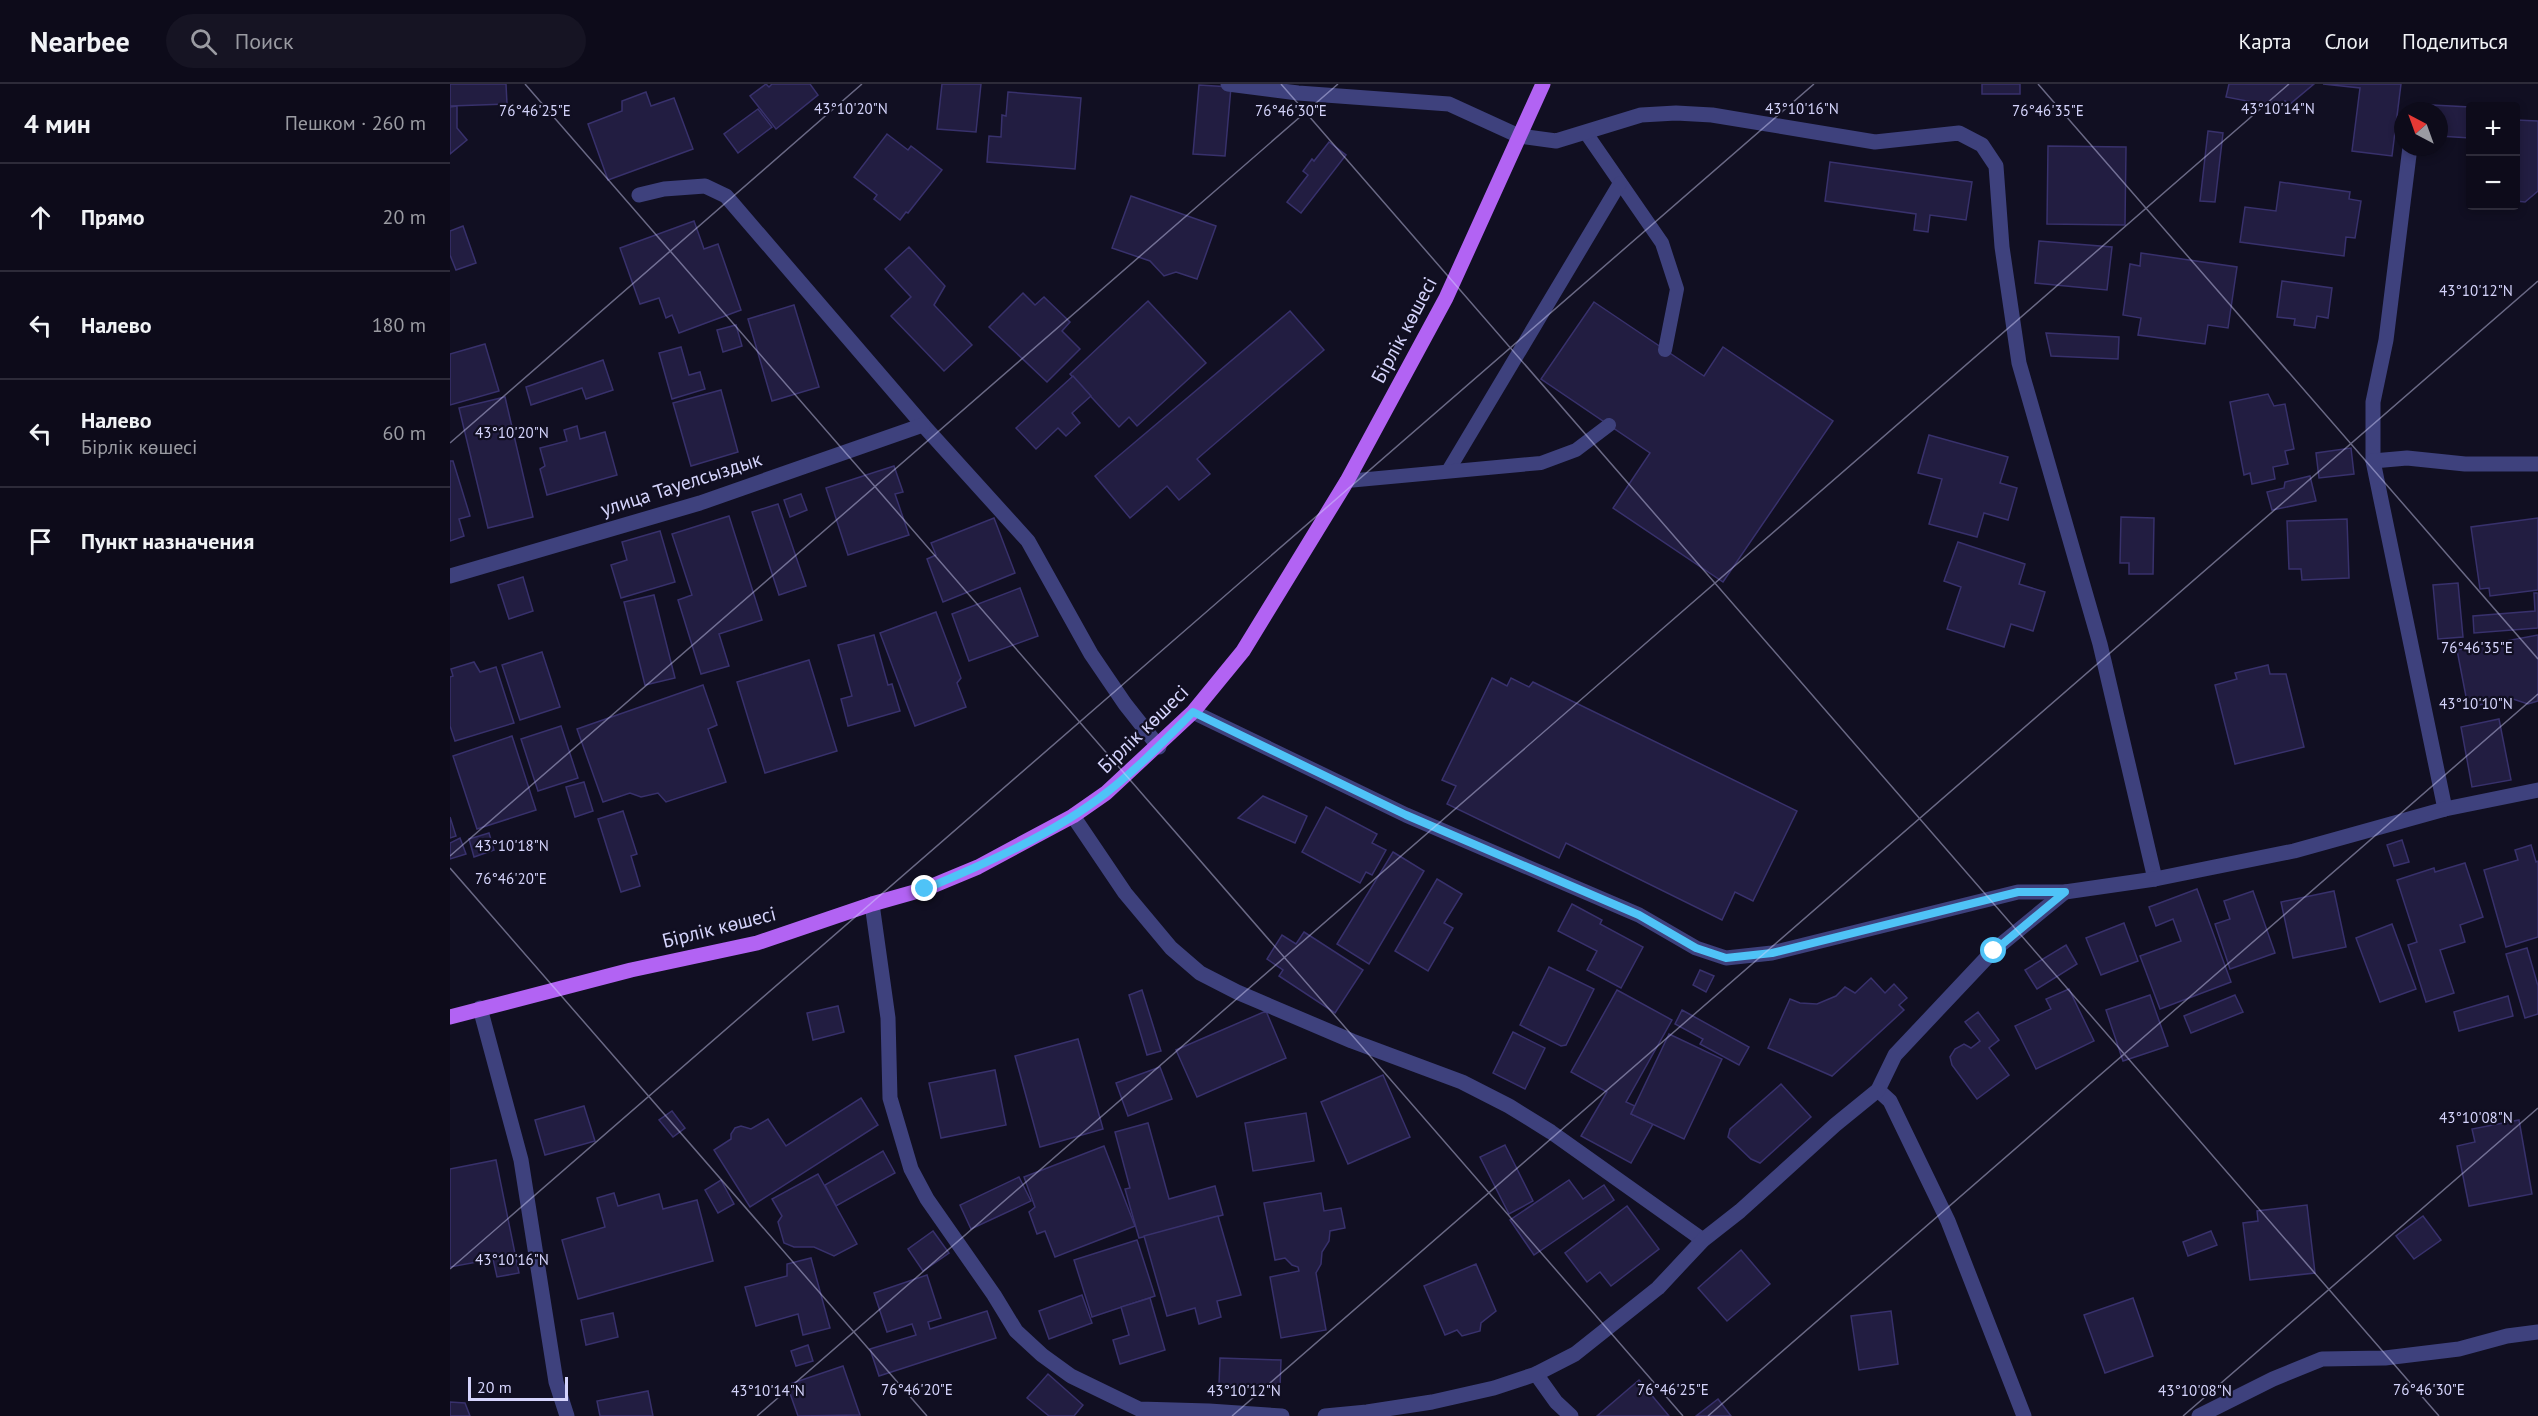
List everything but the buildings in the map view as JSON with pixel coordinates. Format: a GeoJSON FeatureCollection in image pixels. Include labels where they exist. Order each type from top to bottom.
{"type":"FeatureCollection","features":[{"type":"Feature","properties":{"kind":"main road","name":"Бірлік көшесі"},"geometry":{"type":"LineString","coordinates":[[450,1017],[631,970],[757,943],[872,904],[925,889],[978,867],[1073,816],[1106,793],[1159,747],[1193,712],[1243,651],[1347,481],[1446,298],[1543,84]]}},
{"type":"Feature","properties":{"kind":"street"},"geometry":{"type":"LineString","coordinates":[[1228,84],[1298,93],[1449,104],[1519,136],[1556,141],[1641,115],[1676,113],[1712,115],[1875,142],[1959,133],[1982,145],[1996,166],[2002,247],[2019,363],[2100,644],[2155,879]]}},
{"type":"Feature","properties":{"kind":"street"},"geometry":{"type":"LineString","coordinates":[[2409,156],[2385,340],[2373,402],[2373,462],[2445,809]]}},
{"type":"Feature","properties":{"kind":"street"},"geometry":{"type":"LineString","coordinates":[[639,195],[664,189],[705,186],[726,196],[923,424],[1028,541],[1091,654],[1125,704],[1159,747]]}},
{"type":"Feature","properties":{"kind":"street","name":"улица Тауелсыздык"},"geometry":{"type":"LineString","coordinates":[[450,576],[699,503],[923,424]]}},
{"type":"Feature","properties":{"kind":"street"},"geometry":{"type":"LineString","coordinates":[[2373,462],[2408,458],[2465,464],[2538,464]]}},
{"type":"Feature","properties":{"kind":"street"},"geometry":{"type":"LineString","coordinates":[[1193,712],[1406,815],[1639,915],[1696,948],[1726,958],[1772,953],[2018,892],[2065,892],[2155,879],[2294,851],[2445,809],[2538,790]]}},
{"type":"Feature","properties":{"kind":"street"},"geometry":{"type":"LineString","coordinates":[[1073,816],[1125,893],[1171,948],[1200,973],[1237,992],[1352,1041],[1462,1082],[1509,1106],[1551,1132],[1702,1240]]}},
{"type":"Feature","properties":{"kind":"street"},"geometry":{"type":"LineString","coordinates":[[1325,1416],[1367,1413],[1494,1388],[1536,1374],[1575,1354],[1658,1288],[1702,1240],[1740,1211],[1835,1125],[1878,1090],[1895,1055],[1909,1040],[1994,951],[2065,892]]}},
{"type":"Feature","properties":{"kind":"street"},"geometry":{"type":"LineString","coordinates":[[872,904],[888,1018],[890,1098],[911,1169],[927,1199],[983,1278],[1016,1331],[1042,1355],[1071,1376],[1138,1413],[1209,1411],[1282,1416]]}},
{"type":"Feature","properties":{"kind":"street"},"geometry":{"type":"LineString","coordinates":[[480,1008],[521,1160],[556,1382],[567,1416]]}},
{"type":"Feature","properties":{"kind":"street"},"geometry":{"type":"LineString","coordinates":[[1878,1090],[1890,1101],[1948,1221],[2024,1416]]}},
{"type":"Feature","properties":{"kind":"street"},"geometry":{"type":"LineString","coordinates":[[2199,1416],[2273,1378],[2322,1359],[2385,1358],[2459,1349],[2507,1336],[2538,1332]]}},
{"type":"Feature","properties":{"kind":"street"},"geometry":{"type":"LineString","coordinates":[[1536,1374],[1556,1402],[1571,1416]]}},
{"type":"Feature","properties":{"kind":"lane"},"geometry":{"type":"LineString","coordinates":[[1586,133],[1662,243],[1677,289],[1665,350]]}},
{"type":"Feature","properties":{"kind":"lane"},"geometry":{"type":"LineString","coordinates":[[1448,471],[1620,183]]}},
{"type":"Feature","properties":{"kind":"lane"},"geometry":{"type":"LineString","coordinates":[[1347,481],[1541,463],[1576,450],[1609,425]]}},
{"type":"Feature","properties":{"kind":"route"},"geometry":{"type":"LineString","coordinates":[[925,889],[978,867],[1073,816],[1106,793],[1159,747],[1193,712],[1406,815],[1639,915],[1696,948],[1726,958],[1772,953],[2018,892],[2065,892],[1994,951]]}}]}
